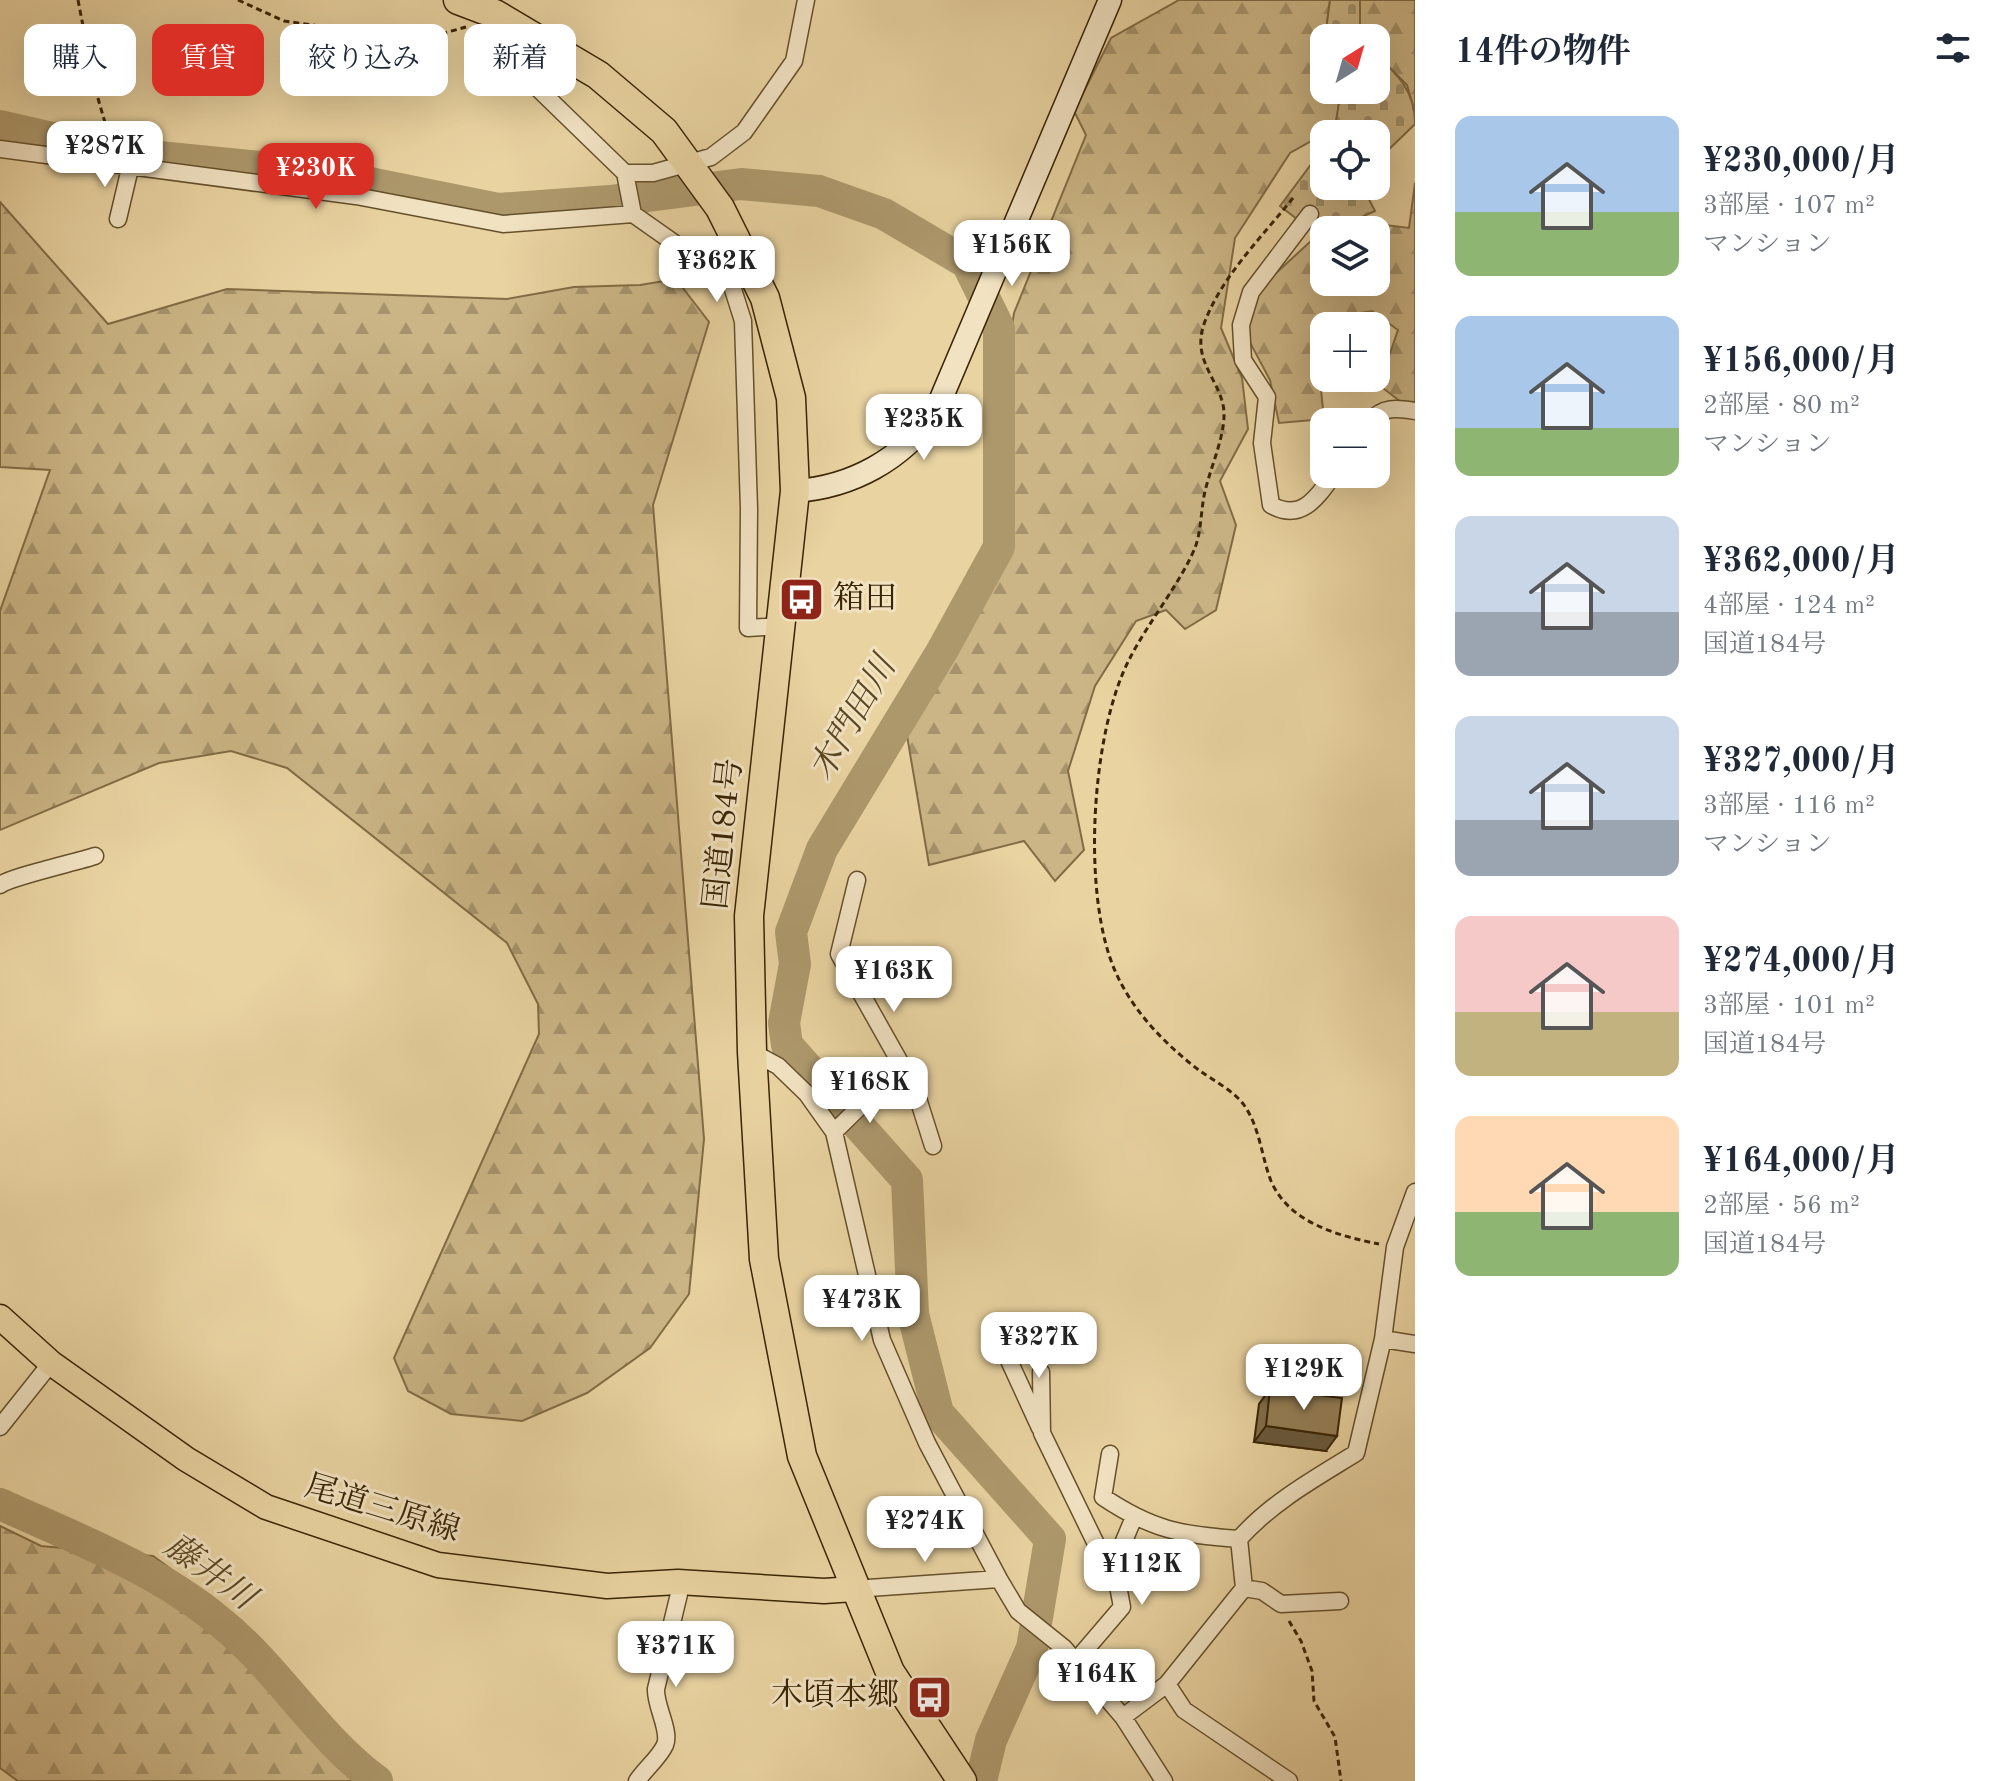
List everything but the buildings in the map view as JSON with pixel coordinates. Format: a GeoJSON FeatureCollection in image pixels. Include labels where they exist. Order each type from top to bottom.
{"type":"FeatureCollection","features":[{"type":"Feature","properties":{"kind":"highway","name":"国道184号"},"geometry":{"type":"LineString","coordinates":[[458,0],[495,14],[598,75],[664,131],[720,208],[765,298],[791,398],[795,491],[749,916],[752,1052],[764,1259],[802,1456],[890,1672],[959,1777]]}},
{"type":"Feature","properties":{"kind":"main road","name":"尾道三原線"},"geometry":{"type":"LineString","coordinates":[[0,1317],[51,1363],[186,1459],[280,1512],[438,1565],[607,1586],[678,1582],[824,1591],[854,1589]]}},
{"type":"Feature","properties":{"kind":"street"},"geometry":{"type":"LineString","coordinates":[[625,173],[653,173],[690,165],[711,157],[744,132],[794,61],[806,0]]}},
{"type":"Feature","properties":{"kind":"street"},"geometry":{"type":"LineString","coordinates":[[795,491],[824,489],[899,455],[935,413],[1110,0]]}},
{"type":"Feature","properties":{"kind":"street"},"geometry":{"type":"LineString","coordinates":[[495,14],[500,45],[522,73],[625,173],[633,214]]}},
{"type":"Feature","properties":{"kind":"street"},"geometry":{"type":"LineString","coordinates":[[0,149],[356,196],[503,224],[633,214],[731,283],[743,321],[749,509],[748,628],[781,626]]}},
{"type":"Feature","properties":{"kind":"street"},"geometry":{"type":"LineString","coordinates":[[118,219],[130,168]]}},
{"type":"Feature","properties":{"kind":"street"},"geometry":{"type":"LineString","coordinates":[[1310,214],[1251,292],[1241,325],[1243,360],[1267,397],[1262,443],[1271,505],[1284,513],[1298,511],[1315,501],[1324,488]]}},
{"type":"Feature","properties":{"kind":"street"},"geometry":{"type":"LineString","coordinates":[[1390,408],[1415,411]]}},
{"type":"Feature","properties":{"kind":"street"},"geometry":{"type":"LineString","coordinates":[[0,885],[7,879],[49,871],[95,856]]}},
{"type":"Feature","properties":{"kind":"street"},"geometry":{"type":"LineString","coordinates":[[857,880],[839,954],[915,1089],[933,1146]]}},
{"type":"Feature","properties":{"kind":"street"},"geometry":{"type":"LineString","coordinates":[[752,1052],[778,1066],[807,1094],[834,1132],[882,1340],[927,1443],[999,1579],[1018,1611],[1050,1635],[1123,1717],[1164,1781]]}},
{"type":"Feature","properties":{"kind":"street"},"geometry":{"type":"LineString","coordinates":[[834,1132],[877,1090],[904,1073]]}},
{"type":"Feature","properties":{"kind":"street"},"geometry":{"type":"LineString","coordinates":[[1123,1717],[1167,1684],[1244,1588],[1239,1539],[1260,1516],[1283,1499],[1356,1453],[1383,1339],[1395,1247],[1415,1192]]}},
{"type":"Feature","properties":{"kind":"street"},"geometry":{"type":"LineString","coordinates":[[1383,1339],[1415,1344]]}},
{"type":"Feature","properties":{"kind":"street"},"geometry":{"type":"LineString","coordinates":[[1001,1343],[1099,1550],[1114,1565]]}},
{"type":"Feature","properties":{"kind":"street"},"geometry":{"type":"LineString","coordinates":[[0,1427],[51,1363]]}},
{"type":"Feature","properties":{"kind":"street"},"geometry":{"type":"LineString","coordinates":[[1041,1372],[1042,1433]]}},
{"type":"Feature","properties":{"kind":"street"},"geometry":{"type":"LineString","coordinates":[[1110,1454],[1103,1497],[1134,1517],[1184,1535],[1239,1539]]}},
{"type":"Feature","properties":{"kind":"street"},"geometry":{"type":"LineString","coordinates":[[1075,1662],[1122,1607],[1114,1565],[1134,1517]]}},
{"type":"Feature","properties":{"kind":"street"},"geometry":{"type":"LineString","coordinates":[[854,1589],[999,1579]]}},
{"type":"Feature","properties":{"kind":"street"},"geometry":{"type":"LineString","coordinates":[[637,1781],[665,1745],[666,1736],[655,1703],[656,1689],[679,1594],[678,1582]]}},
{"type":"Feature","properties":{"kind":"street"},"geometry":{"type":"LineString","coordinates":[[1244,1588],[1262,1591],[1281,1604],[1340,1601]]}},
{"type":"Feature","properties":{"kind":"street"},"geometry":{"type":"LineString","coordinates":[[1167,1684],[1184,1710],[1289,1781]]}},
{"type":"Feature","properties":{"kind":"path"},"geometry":{"type":"LineString","coordinates":[[78,0],[95,88],[106,126]]}},
{"type":"Feature","properties":{"kind":"path"},"geometry":{"type":"LineString","coordinates":[[238,0],[284,21],[419,40],[459,31],[495,14]]}},
{"type":"Feature","properties":{"kind":"path"},"geometry":{"type":"LineString","coordinates":[[1293,198],[1225,284],[1203,327],[1203,367],[1221,394],[1224,415],[1204,494],[1196,546],[1129,659],[1116,690],[1096,798],[1093,837],[1097,908],[1116,974],[1153,1030],[1173,1050],[1242,1102],[1255,1123],[1272,1182],[1287,1203],[1306,1219],[1341,1237],[1395,1247]]}},
{"type":"Feature","properties":{"kind":"path"},"geometry":{"type":"LineString","coordinates":[[1281,1604],[1301,1641],[1312,1671],[1314,1701],[1335,1737],[1341,1781]]}},
{"type":"Feature","properties":{"kind":"green space"},"geometry":{"type":"Polygon","coordinates":[[[1179,0],[1330,0],[1327,24],[1310,24],[1310,104],[1339,104],[1337,120],[1310,120],[1310,142],[1290,153],[1235,238],[1221,328],[1242,378],[1248,429],[1220,481],[1236,525],[1216,610],[1185,629],[1166,610],[1136,621],[1095,686],[1068,771],[1084,850],[1055,881],[1024,841],[929,865],[905,724],[1009,559],[1011,424],[1006,364],[1014,313],[1086,135],[1074,111],[1111,38],[1179,0]]]}},
{"type":"Feature","properties":{"kind":"green space"},"geometry":{"type":"Polygon","coordinates":[[[1330,0],[1360,0],[1360,24],[1327,23],[1330,0]]]}},
{"type":"Feature","properties":{"kind":"green space"},"geometry":{"type":"Polygon","coordinates":[[[1360,0],[1415,0],[1415,112],[1407,85],[1390,68],[1390,24],[1359,24],[1360,0]]]}},
{"type":"Feature","properties":{"kind":"green space"},"geometry":{"type":"Polygon","coordinates":[[[1390,69],[1408,93],[1415,124],[1390,148],[1390,120],[1336,120],[1339,104],[1390,104],[1390,69]]]}},
{"type":"Feature","properties":{"kind":"green space"},"geometry":{"type":"Polygon","coordinates":[[[1310,166],[1310,200],[1369,200],[1375,211],[1364,216],[1310,216],[1310,229],[1280,206],[1310,166]]]}},
{"type":"Feature","properties":{"kind":"green space"},"geometry":{"type":"Polygon","coordinates":[[[1415,183],[1415,403],[1406,406],[1388,392],[1390,353],[1398,330],[1390,324],[1390,312],[1310,312],[1310,392],[1321,392],[1323,408],[1310,408],[1310,420],[1279,423],[1270,380],[1246,335],[1261,287],[1310,242],[1310,296],[1390,296],[1390,226],[1409,228],[1415,183]]]}},
{"type":"Feature","properties":{"kind":"green space"},"geometry":{"type":"Polygon","coordinates":[[[0,202],[108,324],[227,289],[507,299],[574,287],[640,285],[676,279],[709,322],[653,505],[704,1139],[689,1294],[650,1348],[587,1393],[522,1421],[451,1414],[408,1391],[394,1358],[539,1034],[538,1004],[507,943],[287,768],[231,751],[159,763],[0,830],[0,611],[50,470],[0,467],[0,202]]]}},
{"type":"Feature","properties":{"kind":"green space"},"geometry":{"type":"Polygon","coordinates":[[[0,1526],[41,1546],[153,1556],[242,1621],[384,1781],[18,1781],[0,1768],[0,1526]]]}},
{"type":"Feature","properties":{"kind":"waterway","name":"木門田川"},"geometry":{"type":"LineString","coordinates":[[0,126],[119,153],[320,173],[498,209],[610,201],[741,184],[819,191],[884,214],[967,263],[999,328],[999,547],[942,651],[822,849],[791,932],[795,964],[784,1023],[787,1045],[907,1180],[913,1314],[938,1413],[1050,1539],[1032,1648],[991,1740],[981,1781]]}},
{"type":"Feature","properties":{"kind":"waterway","name":"藤井川"},"geometry":{"type":"LineString","coordinates":[[0,1504],[114,1555],[194,1602],[240,1640],[335,1744],[377,1781]]}},
{"type":"Feature","properties":{"kind":"place","name":"箱田"},"geometry":{"type":"Point","coordinates":[802,600]}},
{"type":"Feature","properties":{"kind":"place","name":"木頃本郷"},"geometry":{"type":"Point","coordinates":[930,1697]}}]}
